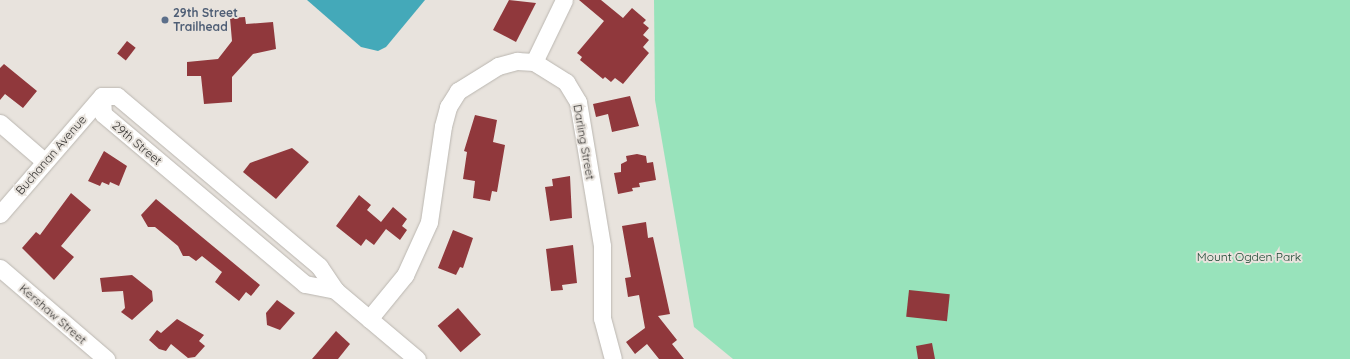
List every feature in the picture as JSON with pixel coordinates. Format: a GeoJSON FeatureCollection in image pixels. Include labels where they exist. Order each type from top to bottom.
{"type":"FeatureCollection","features":[{"type":"Feature","properties":{"kind":"street"},"geometry":{"type":"LineString","coordinates":[[369,319],[405,275],[430,222],[443,126],[455,96],[471,80],[498,66],[517,61],[534,62],[564,0]]}},
{"type":"Feature","properties":{"kind":"street","name":"Darling Street"},"geometry":{"type":"LineString","coordinates":[[534,62],[566,82],[578,102],[602,246],[602,318],[613,359]]}},
{"type":"Feature","properties":{"kind":"street","name":"29th Street"},"geometry":{"type":"LineString","coordinates":[[335,290],[304,284],[103,114],[102,96],[117,96],[319,266],[335,290],[417,359]]}},
{"type":"Feature","properties":{"kind":"street","name":"Buchanan Avenue"},"geometry":{"type":"LineString","coordinates":[[0,214],[44,161],[102,96]]}},
{"type":"Feature","properties":{"kind":"street"},"geometry":{"type":"LineString","coordinates":[[0,123],[44,161]]}},
{"type":"Feature","properties":{"kind":"street","name":"Kershaw Street"},"geometry":{"type":"LineString","coordinates":[[0,268],[106,359]]}},
{"type":"Feature","properties":{"kind":"green space","name":"Mount Ogden Park"},"geometry":{"type":"Polygon","coordinates":[[[654,0],[1350,0],[1350,359],[733,359],[694,327],[655,100],[654,0]]]}},
{"type":"Feature","properties":{"kind":"water"},"geometry":{"type":"Polygon","coordinates":[[[307,0],[425,0],[386,47],[378,51],[361,47],[307,0]]]}},
{"type":"Feature","properties":{"kind":"building"},"geometry":{"type":"Polygon","coordinates":[[[509,0],[536,3],[516,42],[493,30],[509,0]]]}},
{"type":"Feature","properties":{"kind":"building"},"geometry":{"type":"Polygon","coordinates":[[[579,0],[601,0],[623,18],[632,8],[646,20],[643,23],[649,28],[643,35],[649,40],[643,47],[649,53],[623,84],[615,78],[611,82],[605,77],[603,79],[580,60],[582,57],[577,53],[604,21],[579,0]]]}},
{"type":"Feature","properties":{"kind":"building"},"geometry":{"type":"Polygon","coordinates":[[[245,17],[246,24],[273,22],[276,49],[253,54],[232,77],[232,102],[204,104],[201,76],[187,76],[187,62],[218,59],[232,41],[230,18],[245,17]]]}},
{"type":"Feature","properties":{"kind":"building"},"geometry":{"type":"Polygon","coordinates":[[[127,41],[136,48],[126,60],[117,54],[127,41]]]}},
{"type":"Feature","properties":{"kind":"building"},"geometry":{"type":"Polygon","coordinates":[[[4,64],[37,91],[23,108],[5,94],[0,100],[0,68],[4,64]]]}},
{"type":"Feature","properties":{"kind":"building"},"geometry":{"type":"Polygon","coordinates":[[[630,96],[639,126],[612,132],[608,114],[596,117],[593,104],[630,96]]]}},
{"type":"Feature","properties":{"kind":"building"},"geometry":{"type":"Polygon","coordinates":[[[475,115],[497,120],[493,142],[505,145],[497,192],[492,191],[490,201],[473,198],[475,181],[463,179],[467,152],[464,151],[475,115]]]}},
{"type":"Feature","properties":{"kind":"building"},"geometry":{"type":"Polygon","coordinates":[[[292,148],[309,162],[276,199],[243,172],[250,163],[292,148]]]}},
{"type":"Feature","properties":{"kind":"building"},"geometry":{"type":"Polygon","coordinates":[[[104,151],[127,166],[119,186],[110,182],[109,185],[102,182],[100,186],[88,181],[104,151]]]}},
{"type":"Feature","properties":{"kind":"building"},"geometry":{"type":"Polygon","coordinates":[[[637,154],[646,156],[647,163],[653,162],[656,180],[639,183],[640,187],[632,188],[633,191],[618,194],[614,173],[621,172],[621,164],[627,161],[626,156],[637,154]]]}},
{"type":"Feature","properties":{"kind":"building"},"geometry":{"type":"Polygon","coordinates":[[[570,176],[572,218],[550,221],[545,187],[553,186],[552,179],[570,176]]]}},
{"type":"Feature","properties":{"kind":"building"},"geometry":{"type":"Polygon","coordinates":[[[71,193],[91,210],[61,246],[74,257],[54,280],[22,248],[36,232],[40,235],[71,193]]]}},
{"type":"Feature","properties":{"kind":"building"},"geometry":{"type":"Polygon","coordinates":[[[359,195],[371,205],[367,210],[381,222],[393,207],[407,219],[402,226],[407,230],[400,240],[386,229],[374,245],[366,239],[361,246],[336,226],[359,195]]]}},
{"type":"Feature","properties":{"kind":"building"},"geometry":{"type":"Polygon","coordinates":[[[156,199],[260,285],[251,296],[246,292],[239,301],[215,282],[222,272],[202,256],[196,261],[189,256],[183,256],[178,246],[155,227],[148,227],[141,215],[156,199]]]}},
{"type":"Feature","properties":{"kind":"building"},"geometry":{"type":"Polygon","coordinates":[[[646,222],[648,238],[653,237],[670,314],[658,316],[677,340],[672,344],[684,359],[659,359],[647,344],[635,354],[626,342],[645,328],[639,295],[628,297],[625,278],[631,277],[622,226],[646,222]]]}},
{"type":"Feature","properties":{"kind":"building"},"geometry":{"type":"Polygon","coordinates":[[[453,230],[473,238],[463,268],[460,267],[456,275],[438,268],[453,230]]]}},
{"type":"Feature","properties":{"kind":"building"},"geometry":{"type":"Polygon","coordinates":[[[573,245],[577,283],[562,285],[563,290],[551,291],[546,249],[573,245]]]}},
{"type":"Feature","properties":{"kind":"building"},"geometry":{"type":"Polygon","coordinates":[[[132,275],[152,291],[153,301],[132,320],[121,312],[125,308],[123,291],[102,292],[100,278],[132,275]]]}},
{"type":"Feature","properties":{"kind":"building"},"geometry":{"type":"Polygon","coordinates":[[[909,290],[950,294],[947,321],[906,317],[909,290]]]}},
{"type":"Feature","properties":{"kind":"building"},"geometry":{"type":"Polygon","coordinates":[[[277,300],[295,313],[280,330],[267,325],[266,313],[277,300]]]}},
{"type":"Feature","properties":{"kind":"building"},"geometry":{"type":"Polygon","coordinates":[[[458,308],[481,334],[461,352],[438,326],[458,308]]]}},
{"type":"Feature","properties":{"kind":"building"},"geometry":{"type":"Polygon","coordinates":[[[177,319],[204,335],[199,341],[205,346],[195,357],[188,358],[171,344],[166,351],[159,349],[149,340],[157,330],[161,333],[177,319]]]}},
{"type":"Feature","properties":{"kind":"building"},"geometry":{"type":"Polygon","coordinates":[[[336,331],[350,344],[338,359],[312,359],[336,331]]]}},
{"type":"Feature","properties":{"kind":"building"},"geometry":{"type":"Polygon","coordinates":[[[932,343],[935,359],[918,359],[916,346],[932,343]]]}},
{"type":"Feature","properties":{"kind":"place","name":"29th Street Trailhead"},"geometry":{"type":"Point","coordinates":[165,20]}}]}
